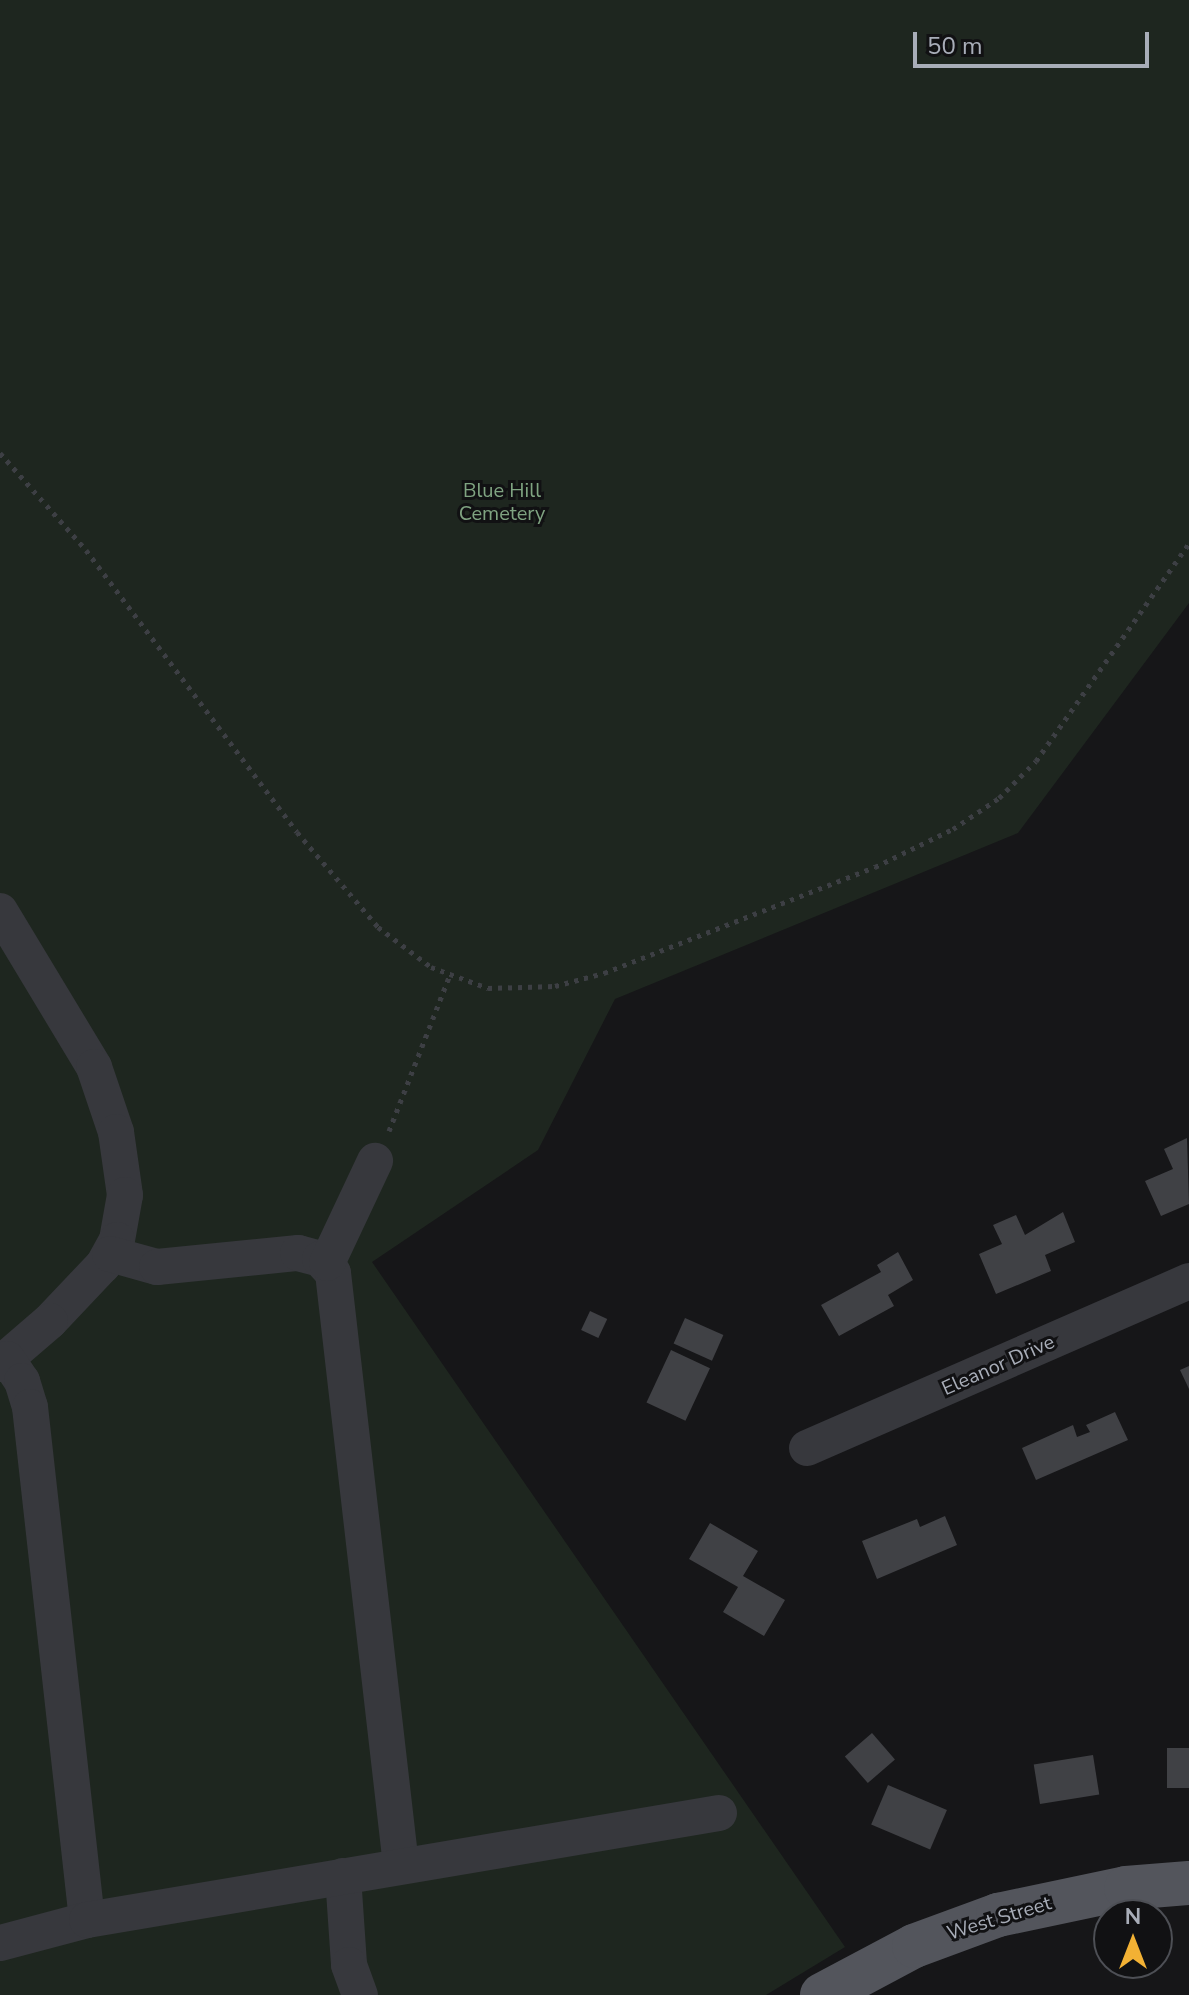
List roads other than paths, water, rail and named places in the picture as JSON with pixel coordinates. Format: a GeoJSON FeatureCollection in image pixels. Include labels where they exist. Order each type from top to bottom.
{"type":"FeatureCollection","features":[{"type":"Feature","properties":{"kind":"main road","name":"West Street"},"geometry":{"type":"LineString","coordinates":[[822,1995],[914,1946],[998,1915],[1092,1893],[1189,1883]]}},
{"type":"Feature","properties":{"kind":"street"},"geometry":{"type":"LineString","coordinates":[[0,911],[83,1045],[111,1111],[125,1195],[122,1225],[110,1254],[86,1287],[4,1361],[30,1407],[87,1920]]}},
{"type":"Feature","properties":{"kind":"street"},"geometry":{"type":"LineString","coordinates":[[375,1161],[327,1263],[339,1294],[401,1865]]}},
{"type":"Feature","properties":{"kind":"street"},"geometry":{"type":"LineString","coordinates":[[110,1254],[157,1267],[298,1253],[327,1263]]}},
{"type":"Feature","properties":{"kind":"street","name":"Eleanor Drive"},"geometry":{"type":"LineString","coordinates":[[807,1448],[1189,1281]]}},
{"type":"Feature","properties":{"kind":"street"},"geometry":{"type":"LineString","coordinates":[[0,1943],[87,1920],[719,1813]]}},
{"type":"Feature","properties":{"kind":"street"},"geometry":{"type":"LineString","coordinates":[[343,1876],[349,1965],[360,1995]]}},
{"type":"Feature","properties":{"kind":"park label","name":"Blue Hill Cemetery"},"geometry":{"type":"Point","coordinates":[502,502]}}]}
